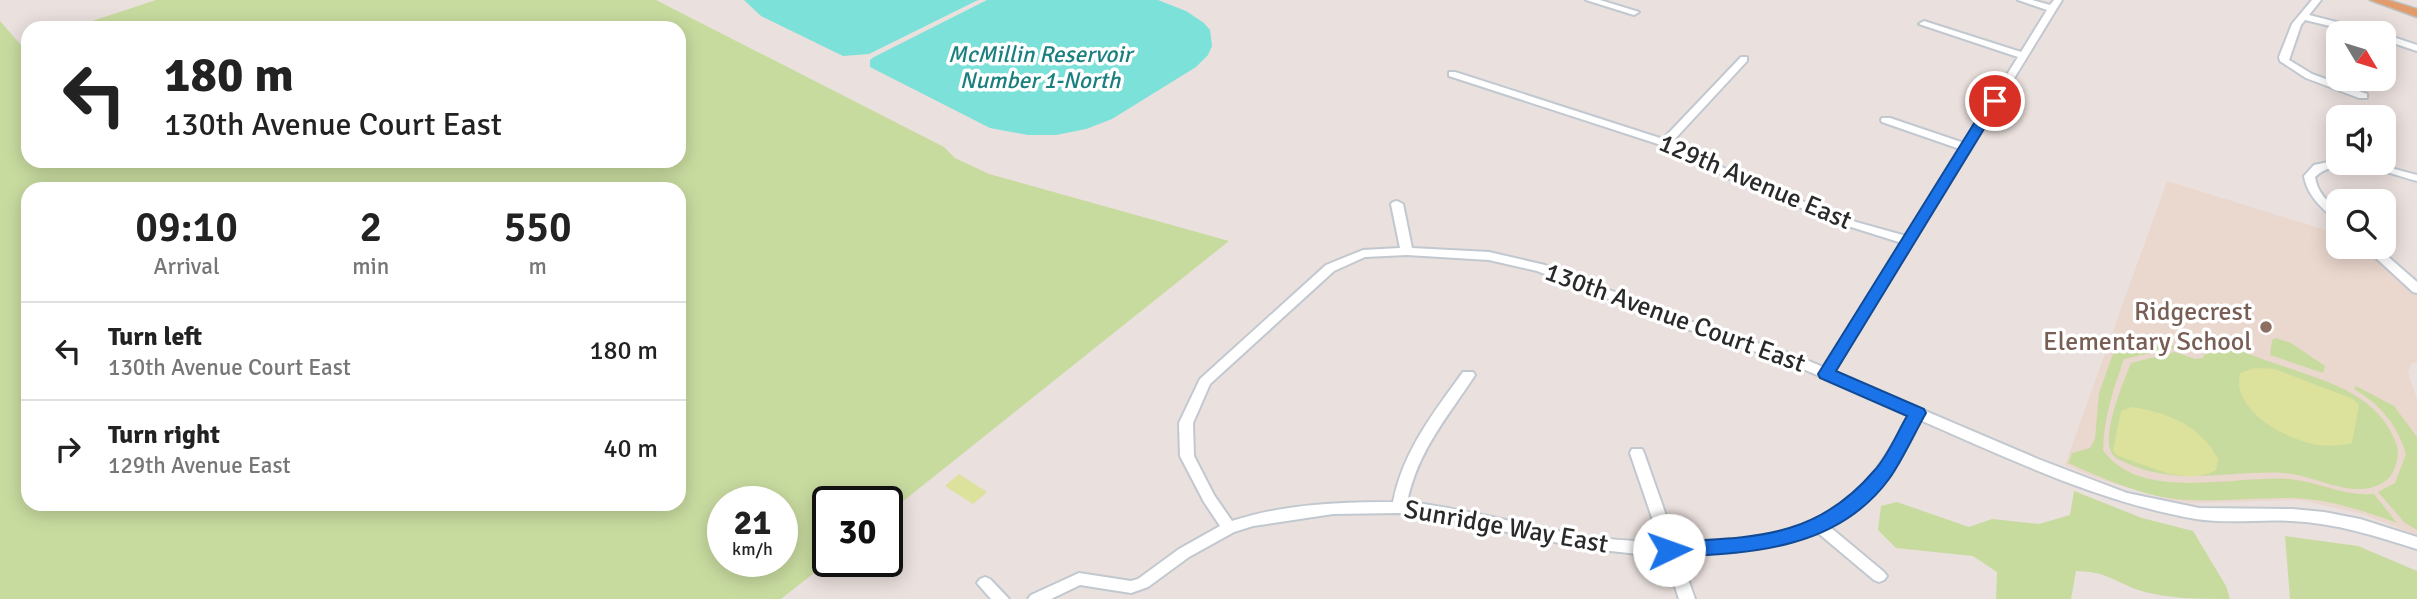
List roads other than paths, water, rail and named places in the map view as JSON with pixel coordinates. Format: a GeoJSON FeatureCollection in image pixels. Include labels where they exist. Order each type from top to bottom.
{"type":"FeatureCollection","features":[{"type":"Feature","properties":{"kind":"main road"},"geometry":{"type":"LineString","coordinates":[[2375,0],[2417,13]]}},
{"type":"Feature","properties":{"kind":"street"},"geometry":{"type":"LineString","coordinates":[[1590,0],[1634,12]]}},
{"type":"Feature","properties":{"kind":"street"},"geometry":{"type":"LineString","coordinates":[[1826,374],[2056,4],[2022,0]]}},
{"type":"Feature","properties":{"kind":"street"},"geometry":{"type":"LineString","coordinates":[[2317,0],[2302,16],[2284,57],[2287,64],[2309,76],[2363,96]]}},
{"type":"Feature","properties":{"kind":"street"},"geometry":{"type":"LineString","coordinates":[[2302,16],[2326,22]]}},
{"type":"Feature","properties":{"kind":"street"},"geometry":{"type":"LineString","coordinates":[[1924,24],[2024,56]]}},
{"type":"Feature","properties":{"kind":"street"},"geometry":{"type":"LineString","coordinates":[[2396,41],[2417,47]]}},
{"type":"Feature","properties":{"kind":"street"},"geometry":{"type":"LineString","coordinates":[[1665,143],[1744,59]]}},
{"type":"Feature","properties":{"kind":"street","name":"129th Avenue East"},"geometry":{"type":"LineString","coordinates":[[1452,74],[1665,143],[1746,183],[1852,223],[1909,241]]}},
{"type":"Feature","properties":{"kind":"street"},"geometry":{"type":"LineString","coordinates":[[1885,120],[1966,147]]}},
{"type":"Feature","properties":{"kind":"street"},"geometry":{"type":"LineString","coordinates":[[2326,204],[2315,193],[2309,181],[2315,169],[2336,163],[2372,167],[2417,178]]}},
{"type":"Feature","properties":{"kind":"street"},"geometry":{"type":"LineString","coordinates":[[1397,204],[1407,251]]}},
{"type":"Feature","properties":{"kind":"street","name":"130th Avenue Court East"},"geometry":{"type":"LineString","coordinates":[[1229,528],[1195,472],[1185,441],[1186,423],[1205,382],[1330,268],[1363,254],[1407,251],[1489,256],[1527,264],[1826,374],[2078,481],[2162,508],[2217,516],[2277,514],[2324,518],[2417,543]]}},
{"type":"Feature","properties":{"kind":"street"},"geometry":{"type":"LineString","coordinates":[[2383,259],[2417,289]]}},
{"type":"Feature","properties":{"kind":"street"},"geometry":{"type":"LineString","coordinates":[[1399,507],[1403,482],[1414,453],[1468,375]]}},
{"type":"Feature","properties":{"kind":"street","name":"Sunridge Way East"},"geometry":{"type":"LineString","coordinates":[[1174,561],[1229,528],[1253,520],[1333,508],[1399,507],[1436,511],[1583,542],[1669,550],[1745,545],[1820,527],[1859,499],[1882,475],[1917,413]]}},
{"type":"Feature","properties":{"kind":"street"},"geometry":{"type":"LineString","coordinates":[[1637,453],[1687,599]]}},
{"type":"Feature","properties":{"kind":"street"},"geometry":{"type":"LineString","coordinates":[[1820,527],[1880,576]]}},
{"type":"Feature","properties":{"kind":"street"},"geometry":{"type":"LineString","coordinates":[[1036,599],[1079,579],[1130,587],[1143,583],[1174,561]]}},
{"type":"Feature","properties":{"kind":"street"},"geometry":{"type":"LineString","coordinates":[[985,583],[1001,599]]}},
{"type":"Feature","properties":{"kind":"water"},"geometry":{"type":"Polygon","coordinates":[[[744,0],[978,0],[869,54],[843,56],[761,16],[744,0]]]}},
{"type":"Feature","properties":{"kind":"water","name":"McMillin Reservoir Number 1-North"},"geometry":{"type":"Polygon","coordinates":[[[987,0],[1158,0],[1186,11],[1204,23],[1210,30],[1212,46],[1208,55],[1196,67],[1112,119],[1086,129],[1056,135],[1028,135],[990,128],[870,67],[870,60],[874,57],[987,0]]]}},
{"type":"Feature","properties":{"kind":"place","name":"Ridgecrest Elementary School"},"geometry":{"type":"Point","coordinates":[2266,327]}}]}
